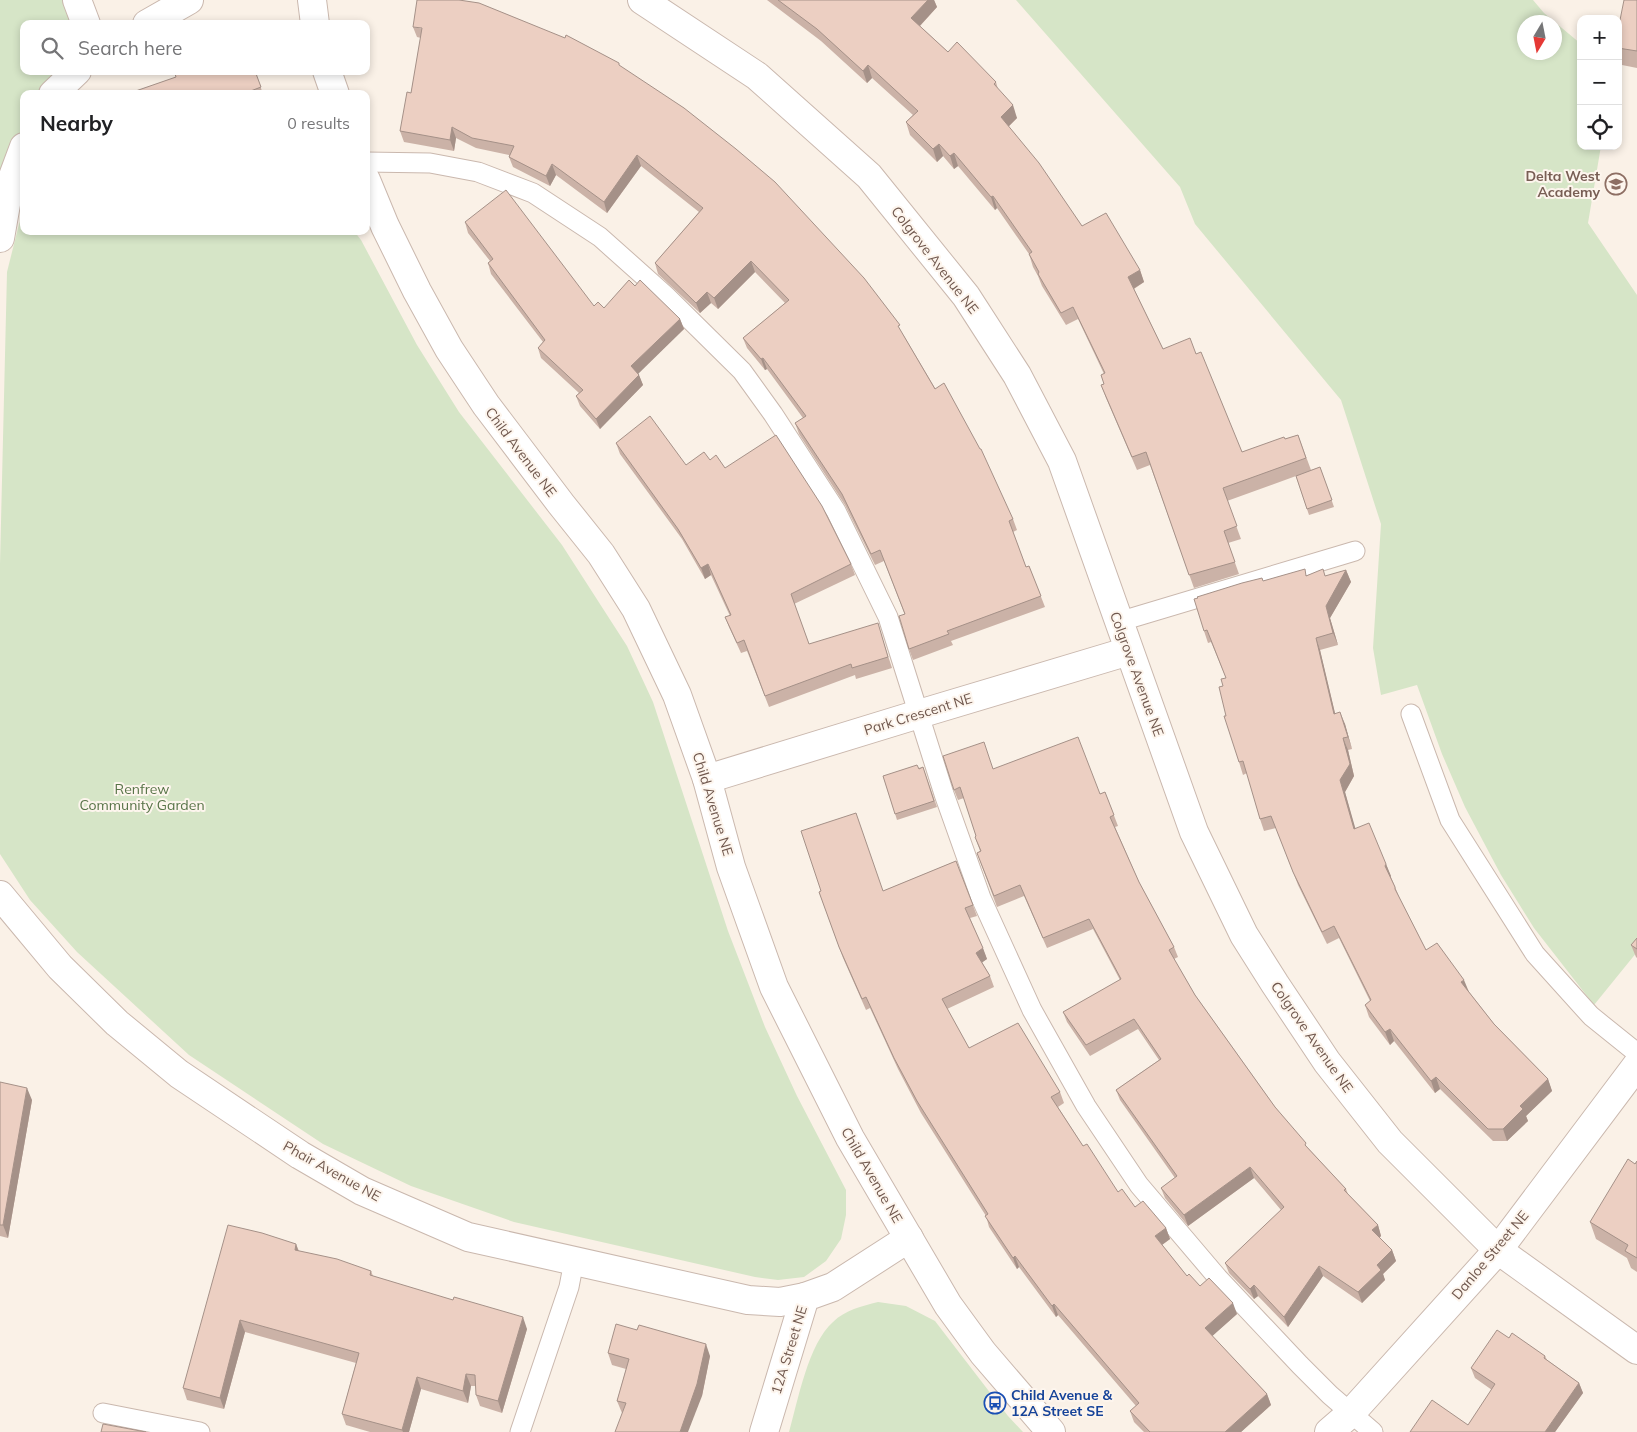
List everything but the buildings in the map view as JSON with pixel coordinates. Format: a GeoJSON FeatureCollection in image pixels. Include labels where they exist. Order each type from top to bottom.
{"type":"FeatureCollection","features":[{"type":"Feature","properties":{"kind":"street"},"geometry":{"type":"LineString","coordinates":[[77,0],[84,20]]}},
{"type":"Feature","properties":{"kind":"street"},"geometry":{"type":"LineString","coordinates":[[154,20],[189,0]]}},
{"type":"Feature","properties":{"kind":"street"},"geometry":{"type":"LineString","coordinates":[[312,0],[314,20]]}},
{"type":"Feature","properties":{"kind":"street","name":"Colgrove Avenue NE"},"geometry":{"type":"LineString","coordinates":[[642,0],[757,76],[869,176],[966,296],[1016,375],[1062,461],[1194,832],[1244,935],[1275,984],[1327,1062],[1390,1142],[1498,1250],[1637,1350]]}},
{"type":"Feature","properties":{"kind":"street"},"geometry":{"type":"LineString","coordinates":[[58,90],[73,75]]}},
{"type":"Feature","properties":{"kind":"street"},"geometry":{"type":"LineString","coordinates":[[328,75],[333,90]]}},
{"type":"Feature","properties":{"kind":"street"},"geometry":{"type":"LineString","coordinates":[[0,238],[9,187],[20,158]]}},
{"type":"Feature","properties":{"kind":"street","name":"Child Avenue NE"},"geometry":{"type":"LineString","coordinates":[[370,190],[416,291],[449,349],[486,405],[601,554],[636,609],[677,695],[707,779],[731,867],[774,987],[850,1138],[948,1305],[983,1353],[1051,1432]]}},
{"type":"Feature","properties":{"kind":"street","name":"Park Crescent NE"},"geometry":{"type":"LineString","coordinates":[[707,779],[1129,651]]}},
{"type":"Feature","properties":{"kind":"street","name":"Phair Avenue NE"},"geometry":{"type":"LineString","coordinates":[[0,895],[60,967],[117,1023],[178,1074],[300,1155],[362,1191],[468,1237],[748,1300],[780,1302],[805,1297]]}},
{"type":"Feature","properties":{"kind":"street","name":"Danloe Street NE"},"geometry":{"type":"LineString","coordinates":[[1329,1432],[1351,1413],[1498,1250],[1637,1065]]}},
{"type":"Feature","properties":{"kind":"street","name":"12A Street NE"},"geometry":{"type":"LineString","coordinates":[[764,1432],[805,1297],[832,1286],[909,1238]]}},
{"type":"Feature","properties":{"kind":"lane"},"geometry":{"type":"LineString","coordinates":[[370,162],[430,163],[478,172],[533,193],[600,237],[665,295],[742,371],[773,414],[836,511],[888,617],[944,794],[981,898],[1032,1010],[1086,1106],[1139,1186],[1218,1278],[1300,1365],[1373,1432]]}},
{"type":"Feature","properties":{"kind":"lane"},"geometry":{"type":"LineString","coordinates":[[1118,622],[1354,550]]}},
{"type":"Feature","properties":{"kind":"lane"},"geometry":{"type":"LineString","coordinates":[[1411,714],[1450,820],[1535,954],[1591,1016],[1637,1053]]}},
{"type":"Feature","properties":{"kind":"lane"},"geometry":{"type":"LineString","coordinates":[[520,1432],[569,1287],[574,1262]]}},
{"type":"Feature","properties":{"kind":"lane"},"geometry":{"type":"LineString","coordinates":[[103,1413],[200,1432]]}},
{"type":"Feature","properties":{"kind":"green space"},"geometry":{"type":"Polygon","coordinates":[[[0,0],[68,0],[79,20],[20,20],[20,75],[73,75],[57,90],[20,90],[20,162],[0,238],[0,0]]]}},
{"type":"Feature","properties":{"kind":"green space"},"geometry":{"type":"Polygon","coordinates":[[[1016,0],[1533,0],[1546,15],[1517,15],[1517,60],[1562,60],[1562,28],[1577,41],[1577,150],[1600,150],[1588,223],[1637,295],[1637,952],[1594,1005],[1534,928],[1501,875],[1465,807],[1442,754],[1417,685],[1381,695],[1373,648],[1381,524],[1341,400],[1195,224],[1180,187],[1016,0]]]}},
{"type":"Feature","properties":{"kind":"green space","name":"Renfrew Community Garden"},"geometry":{"type":"Polygon","coordinates":[[[20,222],[20,235],[357,235],[417,345],[459,412],[562,545],[627,646],[653,702],[728,931],[765,1027],[797,1096],[846,1190],[846,1215],[841,1239],[826,1261],[804,1277],[778,1280],[755,1277],[514,1222],[411,1186],[323,1144],[189,1055],[77,952],[30,900],[0,854],[0,564],[7,272],[20,222]]]}},
{"type":"Feature","properties":{"kind":"green space"},"geometry":{"type":"Polygon","coordinates":[[[878,1302],[906,1306],[935,1321],[1008,1416],[1023,1432],[789,1432],[810,1358],[824,1332],[833,1322],[848,1311],[878,1302]]]}},
{"type":"Feature","properties":{"kind":"place","name":"Delta West Academy"},"geometry":{"type":"Point","coordinates":[1616,184]}},
{"type":"Feature","properties":{"kind":"place","name":"Child Avenue & 12A Street SE"},"geometry":{"type":"Point","coordinates":[995,1403]}}]}
